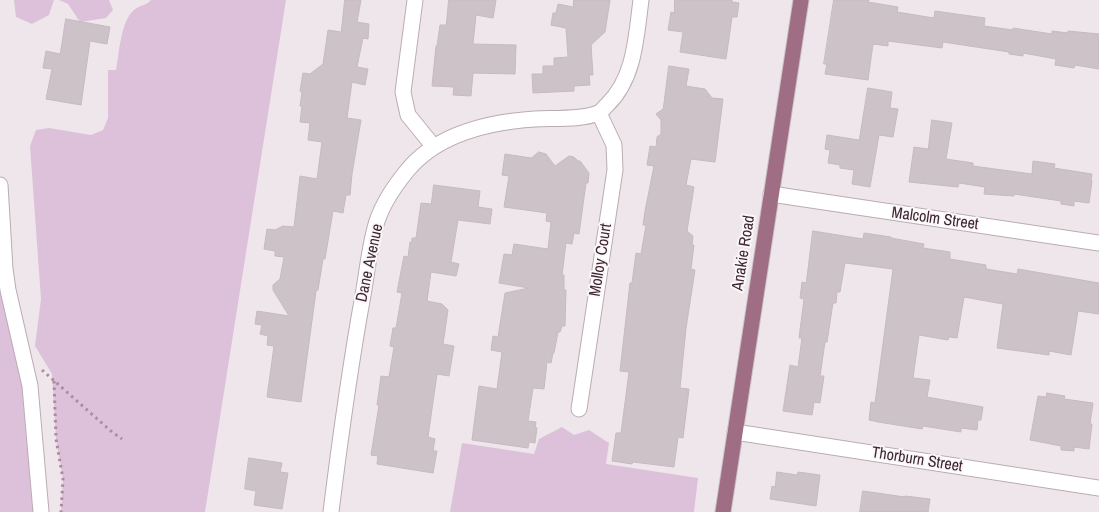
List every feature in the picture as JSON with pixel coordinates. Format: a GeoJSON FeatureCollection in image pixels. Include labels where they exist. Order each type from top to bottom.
{"type":"FeatureCollection","features":[{"type":"Feature","properties":{"kind":"main road","name":"Anakie Road"},"geometry":{"type":"LineString","coordinates":[[723,512],[801,0]]}},
{"type":"Feature","properties":{"kind":"street"},"geometry":{"type":"LineString","coordinates":[[415,0],[403,92],[408,115],[434,147]]}},
{"type":"Feature","properties":{"kind":"street"},"geometry":{"type":"LineString","coordinates":[[599,113],[614,99],[625,79],[633,58],[641,0]]}},
{"type":"Feature","properties":{"kind":"street","name":"Dane Avenue"},"geometry":{"type":"LineString","coordinates":[[331,512],[347,389],[375,227],[386,202],[405,172],[420,157],[434,147],[460,134],[489,125],[533,119],[574,118],[599,113]]}},
{"type":"Feature","properties":{"kind":"street","name":"Molloy Court"},"geometry":{"type":"LineString","coordinates":[[578,409],[615,170],[614,146],[599,113]]}},
{"type":"Feature","properties":{"kind":"street"},"geometry":{"type":"LineString","coordinates":[[0,185],[8,290],[30,386],[41,512]]}},
{"type":"Feature","properties":{"kind":"street","name":"Malcolm Street"},"geometry":{"type":"LineString","coordinates":[[771,194],[1099,243]]}},
{"type":"Feature","properties":{"kind":"street"},"geometry":{"type":"LineString","coordinates":[[0,271],[8,290]]}},
{"type":"Feature","properties":{"kind":"street","name":"Thorburn Street"},"geometry":{"type":"LineString","coordinates":[[735,432],[1099,488]]}},
{"type":"Feature","properties":{"kind":"path"},"geometry":{"type":"LineString","coordinates":[[38,366],[122,440]]}},
{"type":"Feature","properties":{"kind":"path"},"geometry":{"type":"LineString","coordinates":[[54,381],[56,439],[63,479],[60,512]]}},
{"type":"Feature","properties":{"kind":"shaded area"},"geometry":{"type":"Polygon","coordinates":[[[14,0],[54,0],[49,15],[32,24],[16,17],[14,0]]]}},
{"type":"Feature","properties":{"kind":"shaded area"},"geometry":{"type":"Polygon","coordinates":[[[59,0],[109,0],[113,10],[106,18],[80,22],[68,4],[59,0]]]}},
{"type":"Feature","properties":{"kind":"shaded area"},"geometry":{"type":"Polygon","coordinates":[[[151,0],[286,0],[205,512],[61,512],[63,479],[56,439],[52,374],[35,346],[41,299],[30,146],[36,130],[49,128],[91,135],[103,130],[108,118],[108,70],[116,70],[123,29],[126,21],[136,8],[151,0]]]}},
{"type":"Feature","properties":{"kind":"shaded area"},"geometry":{"type":"Polygon","coordinates":[[[0,289],[8,290],[11,300],[41,512],[0,512],[0,289]]]}},
{"type":"Feature","properties":{"kind":"shaded area"},"geometry":{"type":"Polygon","coordinates":[[[562,427],[574,435],[589,430],[609,443],[606,464],[698,478],[694,512],[450,512],[462,443],[534,454],[539,439],[562,427]]]}},
{"type":"Feature","properties":{"kind":"building"},"geometry":{"type":"Polygon","coordinates":[[[345,0],[361,0],[357,22],[369,24],[368,39],[363,38],[357,67],[368,69],[365,85],[352,82],[347,118],[361,120],[350,195],[346,195],[343,213],[333,211],[325,259],[323,259],[318,290],[316,291],[301,402],[267,397],[274,346],[267,345],[268,336],[260,334],[262,325],[255,324],[257,311],[289,316],[273,290],[273,285],[280,279],[284,257],[275,256],[275,251],[264,249],[267,229],[275,230],[283,226],[294,227],[300,176],[317,179],[322,142],[308,140],[310,123],[300,122],[302,92],[300,91],[303,73],[310,74],[323,64],[328,30],[341,32],[345,0]]]}},
{"type":"Feature","properties":{"kind":"building"},"geometry":{"type":"Polygon","coordinates":[[[449,0],[496,0],[493,18],[476,15],[473,44],[516,45],[515,74],[473,73],[471,96],[453,95],[454,87],[432,86],[440,25],[446,25],[449,0]]]}},
{"type":"Feature","properties":{"kind":"building"},"geometry":{"type":"Polygon","coordinates":[[[574,0],[610,0],[605,32],[591,45],[593,75],[589,75],[590,85],[574,86],[574,91],[533,93],[532,74],[543,74],[543,66],[554,66],[554,58],[568,57],[566,28],[551,25],[553,13],[556,13],[558,4],[573,7],[574,0]]]}},
{"type":"Feature","properties":{"kind":"building"},"geometry":{"type":"Polygon","coordinates":[[[675,0],[732,0],[732,2],[739,3],[737,17],[732,17],[726,59],[680,52],[683,32],[668,30],[671,12],[674,13],[675,0]]]}},
{"type":"Feature","properties":{"kind":"building"},"geometry":{"type":"Polygon","coordinates":[[[834,0],[869,0],[868,2],[898,7],[897,12],[934,18],[935,11],[985,18],[984,26],[1013,30],[1013,28],[1052,34],[1052,31],[1099,34],[1099,69],[1075,65],[1074,68],[1055,65],[1056,59],[1023,53],[1023,56],[1009,54],[1009,52],[943,42],[942,48],[888,41],[888,46],[873,44],[868,80],[825,74],[827,64],[824,64],[834,0]]]}},
{"type":"Feature","properties":{"kind":"building"},"geometry":{"type":"Polygon","coordinates":[[[66,19],[110,27],[107,44],[90,41],[81,105],[46,99],[52,69],[43,68],[46,51],[60,54],[66,19]]]}},
{"type":"Feature","properties":{"kind":"building"},"geometry":{"type":"Polygon","coordinates":[[[669,66],[689,69],[686,86],[705,89],[712,98],[723,99],[715,162],[691,159],[686,185],[694,187],[687,231],[693,236],[692,245],[694,245],[691,269],[695,270],[686,328],[680,388],[689,389],[683,438],[678,437],[674,467],[612,461],[616,433],[621,433],[629,372],[620,371],[630,283],[632,283],[636,253],[641,254],[646,225],[643,225],[645,211],[654,166],[647,165],[650,146],[656,147],[657,137],[661,134],[661,120],[656,114],[663,109],[669,66]]]}},
{"type":"Feature","properties":{"kind":"building"},"geometry":{"type":"Polygon","coordinates":[[[868,88],[892,92],[890,108],[898,109],[893,137],[879,135],[870,187],[852,184],[854,170],[840,168],[840,165],[828,163],[830,150],[825,149],[827,135],[859,140],[868,88]]]}},
{"type":"Feature","properties":{"kind":"building"},"geometry":{"type":"Polygon","coordinates":[[[932,120],[952,123],[946,159],[973,163],[973,166],[1032,174],[1033,161],[1055,164],[1054,168],[1092,174],[1089,203],[1074,201],[1074,206],[1061,204],[1061,201],[1014,194],[1014,196],[984,194],[985,187],[959,183],[958,187],[909,182],[914,147],[928,149],[932,120]]]}},
{"type":"Feature","properties":{"kind":"building"},"geometry":{"type":"Polygon","coordinates":[[[539,152],[546,154],[555,166],[569,156],[574,157],[580,161],[589,173],[579,234],[574,233],[572,244],[566,243],[562,275],[564,275],[564,290],[566,290],[565,326],[562,326],[560,332],[558,332],[551,363],[547,362],[544,389],[533,388],[528,421],[536,422],[535,427],[537,428],[535,443],[529,442],[528,448],[472,440],[479,386],[497,389],[502,352],[491,350],[493,336],[498,337],[505,293],[529,288],[499,283],[504,254],[512,255],[514,244],[548,249],[551,222],[546,221],[547,213],[504,207],[509,176],[502,175],[505,154],[531,158],[539,152]]]}},
{"type":"Feature","properties":{"kind":"building"},"geometry":{"type":"Polygon","coordinates":[[[434,185],[480,191],[478,207],[492,209],[490,224],[458,220],[451,262],[459,264],[456,276],[431,272],[427,301],[442,304],[448,310],[443,344],[454,346],[449,376],[437,374],[428,437],[435,439],[433,451],[437,451],[433,473],[377,464],[378,456],[371,455],[379,405],[377,405],[381,376],[389,377],[394,347],[390,346],[393,328],[396,328],[402,293],[397,292],[404,256],[408,257],[410,242],[412,242],[412,238],[416,238],[421,203],[431,204],[434,185]]]}},
{"type":"Feature","properties":{"kind":"building"},"geometry":{"type":"Polygon","coordinates":[[[813,231],[863,239],[864,233],[891,237],[924,244],[923,248],[950,252],[950,259],[986,265],[986,269],[1017,274],[1018,269],[1099,283],[1099,314],[1078,311],[1071,355],[1049,351],[1049,355],[997,348],[1003,304],[964,297],[957,338],[949,337],[948,340],[919,335],[913,378],[930,380],[927,397],[983,407],[981,420],[978,420],[977,430],[961,428],[961,432],[923,426],[922,429],[878,422],[869,420],[871,402],[875,403],[893,269],[845,263],[840,292],[837,292],[836,303],[833,303],[827,342],[825,342],[820,376],[824,376],[820,403],[814,402],[812,415],[783,411],[790,365],[798,367],[802,338],[799,338],[804,299],[800,298],[802,282],[806,283],[813,231]]]}},
{"type":"Feature","properties":{"kind":"building"},"geometry":{"type":"Polygon","coordinates":[[[1047,393],[1065,396],[1064,399],[1093,403],[1089,449],[1074,447],[1074,451],[1061,450],[1061,446],[1030,440],[1038,396],[1046,397],[1047,393]]]}},
{"type":"Feature","properties":{"kind":"building"},"geometry":{"type":"Polygon","coordinates":[[[249,458],[282,463],[280,472],[288,473],[282,509],[254,505],[256,491],[245,489],[249,458]]]}},
{"type":"Feature","properties":{"kind":"building"},"geometry":{"type":"Polygon","coordinates":[[[777,472],[797,475],[798,472],[820,475],[816,506],[770,499],[772,486],[775,487],[777,472]]]}},
{"type":"Feature","properties":{"kind":"building"},"geometry":{"type":"Polygon","coordinates":[[[863,491],[930,499],[928,512],[860,512],[863,491]]]}}]}
